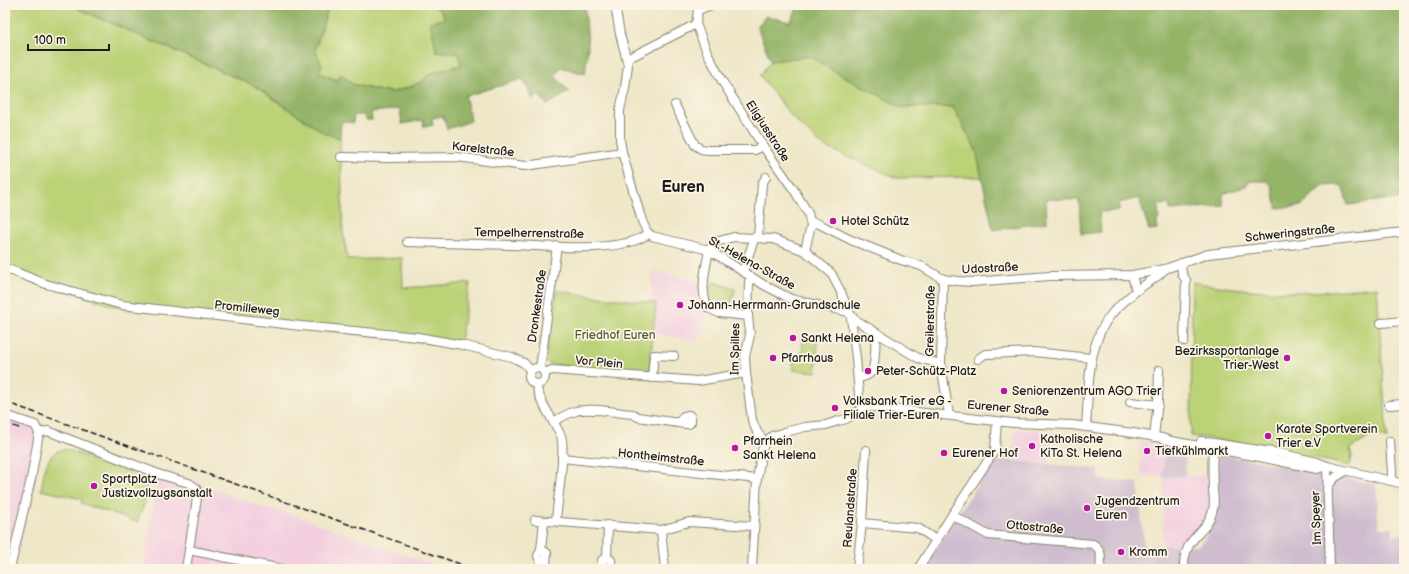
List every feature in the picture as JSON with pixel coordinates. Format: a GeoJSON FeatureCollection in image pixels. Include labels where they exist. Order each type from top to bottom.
{"type":"FeatureCollection","features":[{"type":"Feature","properties":{"kind":"street"},"geometry":{"type":"LineString","coordinates":[[615,5],[620,34],[628,65],[620,110],[620,139],[622,152],[642,221],[650,235]]}},
{"type":"Feature","properties":{"kind":"street"},"geometry":{"type":"LineString","coordinates":[[627,59],[696,24],[697,8],[711,5]]}},
{"type":"Feature","properties":{"kind":"street","name":"Eligiusstraße"},"geometry":{"type":"LineString","coordinates":[[696,24],[707,52],[722,81],[763,146],[799,198],[811,222]]}},
{"type":"Feature","properties":{"kind":"street"},"geometry":{"type":"LineString","coordinates":[[675,105],[695,145],[701,149],[755,150],[763,146]]}},
{"type":"Feature","properties":{"kind":"street","name":"Karelstraße"},"geometry":{"type":"LineString","coordinates":[[341,157],[457,157],[525,166],[622,152]]}},
{"type":"Feature","properties":{"kind":"street"},"geometry":{"type":"LineString","coordinates":[[743,271],[756,237],[762,184],[766,177]]}},
{"type":"Feature","properties":{"kind":"street"},"geometry":{"type":"LineString","coordinates":[[805,251],[811,222]]}},
{"type":"Feature","properties":{"kind":"street","name":"Udostraße"},"geometry":{"type":"LineString","coordinates":[[811,222],[819,224],[851,240],[922,266],[943,279],[957,282],[1049,276],[1132,276],[1165,269],[1180,263]]}},
{"type":"Feature","properties":{"kind":"street","name":"Schweringstraße"},"geometry":{"type":"LineString","coordinates":[[1180,263],[1208,254],[1404,232]]}},
{"type":"Feature","properties":{"kind":"street","name":"Tempelherrenstraße"},"geometry":{"type":"LineString","coordinates":[[407,242],[604,246],[635,240],[650,235]]}},
{"type":"Feature","properties":{"kind":"street","name":"St.-Helena-Straße"},"geometry":{"type":"LineString","coordinates":[[650,235],[709,250],[752,278],[791,299],[849,312],[854,319],[918,358],[941,364]]}},
{"type":"Feature","properties":{"kind":"street"},"geometry":{"type":"LineString","coordinates":[[748,316],[719,313],[708,308],[704,297],[704,284],[709,250],[719,241],[727,238],[756,237],[774,238],[805,251],[834,277],[849,312],[858,378],[858,396],[862,409]]}},
{"type":"Feature","properties":{"kind":"street","name":"Dronkestraße"},"geometry":{"type":"LineString","coordinates":[[542,371],[557,246]]}},
{"type":"Feature","properties":{"kind":"street"},"geometry":{"type":"LineString","coordinates":[[1180,263],[1182,274],[1188,279],[1184,341]]}},
{"type":"Feature","properties":{"kind":"street","name":"Promilleweg"},"geometry":{"type":"LineString","coordinates":[[5,268],[46,284],[122,305],[301,326],[418,337],[490,351],[516,358],[528,366],[531,370]]}},
{"type":"Feature","properties":{"kind":"street"},"geometry":{"type":"LineString","coordinates":[[1086,427],[1091,358],[1106,323],[1112,313],[1136,291],[1165,269]]}},
{"type":"Feature","properties":{"kind":"street"},"geometry":{"type":"LineString","coordinates":[[1132,276],[1136,291]]}},
{"type":"Feature","properties":{"kind":"street","name":"Im Spilles"},"geometry":{"type":"LineString","coordinates":[[752,278],[750,282],[748,316],[750,335],[745,357],[746,374],[752,420],[757,432],[765,442]]}},
{"type":"Feature","properties":{"kind":"street","name":"Greilerstraße"},"geometry":{"type":"LineString","coordinates":[[941,364],[943,279]]}},
{"type":"Feature","properties":{"kind":"street"},"geometry":{"type":"LineString","coordinates":[[1381,323],[1404,321]]}},
{"type":"Feature","properties":{"kind":"street"},"geometry":{"type":"LineString","coordinates":[[858,378],[865,377],[872,372],[874,365],[876,333]]}},
{"type":"Feature","properties":{"kind":"street"},"geometry":{"type":"LineString","coordinates":[[978,359],[985,354],[1034,352],[1091,358]]}},
{"type":"Feature","properties":{"kind":"street"},"geometry":{"type":"LineString","coordinates":[[652,378],[654,355],[674,356]]}},
{"type":"Feature","properties":{"kind":"street"},"geometry":{"type":"LineString","coordinates":[[941,364],[949,414]]}},
{"type":"Feature","properties":{"kind":"street"},"geometry":{"type":"LineString","coordinates":[[534,368],[542,371],[544,380],[536,384],[531,382],[529,377],[531,370],[534,368]]}},
{"type":"Feature","properties":{"kind":"street","name":"Vor Plein"},"geometry":{"type":"LineString","coordinates":[[542,371],[552,370],[698,381],[746,374]]}},
{"type":"Feature","properties":{"kind":"street"},"geometry":{"type":"LineString","coordinates":[[1158,438],[1159,370]]}},
{"type":"Feature","properties":{"kind":"street"},"geometry":{"type":"LineString","coordinates":[[536,384],[537,394],[561,438],[562,458],[556,521]]}},
{"type":"Feature","properties":{"kind":"street"},"geometry":{"type":"LineString","coordinates":[[1130,402],[1158,405]]}},
{"type":"Feature","properties":{"kind":"street"},"geometry":{"type":"LineString","coordinates":[[1389,405],[1404,404]]}},
{"type":"Feature","properties":{"kind":"street","name":"Eurener Straße"},"geometry":{"type":"LineString","coordinates":[[765,442],[772,436],[806,427],[826,425],[846,418],[862,409],[873,406],[949,414],[1013,423],[1072,425],[1133,433],[1171,441],[1213,446],[1317,468],[1327,466],[1404,484]]}},
{"type":"Feature","properties":{"kind":"street"},"geometry":{"type":"LineString","coordinates":[[553,422],[570,413],[586,409],[633,414],[638,418],[678,423]]}},
{"type":"Feature","properties":{"kind":"street"},"geometry":{"type":"LineString","coordinates":[[5,415],[35,425],[39,433],[29,487],[10,569]]}},
{"type":"Feature","properties":{"kind":"street"},"geometry":{"type":"LineString","coordinates":[[918,569],[952,514],[995,450],[997,421]]}},
{"type":"Feature","properties":{"kind":"street"},"geometry":{"type":"LineString","coordinates":[[39,433],[48,431],[166,476],[189,483],[196,488],[197,498],[186,569]]}},
{"type":"Feature","properties":{"kind":"street"},"geometry":{"type":"LineString","coordinates":[[1390,441],[1391,481]]}},
{"type":"Feature","properties":{"kind":"street"},"geometry":{"type":"LineString","coordinates":[[752,569],[753,526],[757,479],[762,450],[765,442]]}},
{"type":"Feature","properties":{"kind":"street"},"geometry":{"type":"LineString","coordinates":[[1184,569],[1187,549],[1191,541],[1210,520],[1213,509],[1213,446]]}},
{"type":"Feature","properties":{"kind":"street","name":"Reulandstraße"},"geometry":{"type":"LineString","coordinates":[[857,569],[862,523],[866,450]]}},
{"type":"Feature","properties":{"kind":"street","name":"Hontheimstraße"},"geometry":{"type":"LineString","coordinates":[[562,458],[757,479]]}},
{"type":"Feature","properties":{"kind":"street","name":"Im Speyer"},"geometry":{"type":"LineString","coordinates":[[1327,466],[1330,569]]}},
{"type":"Feature","properties":{"kind":"street"},"geometry":{"type":"LineString","coordinates":[[1327,490],[1331,480],[1346,471]]}},
{"type":"Feature","properties":{"kind":"street","name":"Ottostraße"},"geometry":{"type":"LineString","coordinates":[[952,514],[988,535],[1093,544],[1097,547],[1102,556],[1100,569]]}},
{"type":"Feature","properties":{"kind":"street"},"geometry":{"type":"LineString","coordinates":[[535,520],[661,530],[689,522],[753,526]]}},
{"type":"Feature","properties":{"kind":"street"},"geometry":{"type":"LineString","coordinates":[[541,549],[544,521]]}},
{"type":"Feature","properties":{"kind":"street"},"geometry":{"type":"LineString","coordinates":[[862,523],[918,528],[936,540]]}},
{"type":"Feature","properties":{"kind":"street"},"geometry":{"type":"LineString","coordinates":[[601,569],[602,560],[606,558],[608,525]]}},
{"type":"Feature","properties":{"kind":"street"},"geometry":{"type":"LineString","coordinates":[[661,530],[665,569]]}},
{"type":"Feature","properties":{"kind":"street"},"geometry":{"type":"LineString","coordinates":[[188,550],[282,569]]}},
{"type":"Feature","properties":{"kind":"street"},"geometry":{"type":"LineString","coordinates":[[606,558],[611,560],[612,564],[608,569]]}},
{"type":"Feature","properties":{"kind":"shaded area","name":"Johann-Herrmann-Grundschule"},"geometry":{"type":"Polygon","coordinates":[[[653,270],[701,282],[708,313],[698,341],[653,333],[651,302],[653,270]]]}},
{"type":"Feature","properties":{"kind":"shaded area"},"geometry":{"type":"Polygon","coordinates":[[[5,411],[45,425],[44,439],[15,569],[5,569],[5,411]]]}},
{"type":"Feature","properties":{"kind":"shaded area","name":"Katholische KiTa St. Helena"},"geometry":{"type":"Polygon","coordinates":[[[1015,429],[1052,432],[1049,463],[1012,460],[1015,429]]]}},
{"type":"Feature","properties":{"kind":"shaded area"},"geometry":{"type":"Polygon","coordinates":[[[1140,441],[1166,444],[1162,477],[1141,475],[1140,441]]]}},
{"type":"Feature","properties":{"kind":"shaded area"},"geometry":{"type":"Polygon","coordinates":[[[1166,444],[1186,447],[1185,476],[1162,477],[1166,444]]]}},
{"type":"Feature","properties":{"kind":"shaded area"},"geometry":{"type":"Polygon","coordinates":[[[1218,454],[1319,472],[1376,485],[1379,528],[1393,528],[1393,535],[1404,534],[1404,569],[921,569],[993,463],[1004,460],[1099,469],[1099,479],[1138,483],[1144,545],[1198,546],[1211,531],[1219,509],[1218,454]]]}},
{"type":"Feature","properties":{"kind":"shaded area"},"geometry":{"type":"Polygon","coordinates":[[[162,470],[259,506],[296,516],[446,569],[143,569],[156,486],[162,470]]]}},
{"type":"Feature","properties":{"kind":"shaded area"},"geometry":{"type":"Polygon","coordinates":[[[1209,475],[1210,505],[1207,518],[1185,546],[1163,545],[1164,477],[1209,475]]]}},
{"type":"Feature","properties":{"kind":"green space"},"geometry":{"type":"Polygon","coordinates":[[[5,5],[75,5],[81,10],[253,85],[324,133],[340,138],[343,233],[348,260],[402,258],[403,288],[470,283],[459,347],[301,327],[120,308],[5,271],[5,5]]]}},
{"type":"Feature","properties":{"kind":"green space"},"geometry":{"type":"Polygon","coordinates":[[[75,5],[329,5],[315,50],[322,65],[319,73],[337,80],[341,74],[352,84],[375,90],[393,92],[410,87],[425,80],[427,76],[432,73],[461,65],[459,54],[436,51],[430,22],[445,19],[441,11],[433,5],[585,5],[588,46],[585,74],[561,67],[555,76],[569,92],[547,105],[539,95],[533,99],[523,79],[465,96],[471,121],[447,129],[443,116],[432,118],[433,125],[424,127],[423,120],[402,124],[400,109],[371,112],[372,120],[366,120],[364,115],[354,115],[353,123],[341,121],[340,138],[324,133],[253,85],[81,10],[75,5]]]}},
{"type":"Feature","properties":{"kind":"green space"},"geometry":{"type":"Polygon","coordinates":[[[329,5],[433,5],[441,11],[445,19],[430,22],[436,51],[459,54],[461,65],[432,73],[427,76],[425,80],[410,87],[393,92],[375,90],[352,84],[341,74],[337,80],[319,73],[315,50],[329,5]]]}},
{"type":"Feature","properties":{"kind":"green space"},"geometry":{"type":"Polygon","coordinates":[[[796,5],[1404,5],[1404,199],[1348,205],[1342,185],[1322,186],[1301,206],[1277,208],[1272,186],[1267,181],[1249,181],[1247,186],[1223,194],[1223,206],[1170,210],[1169,204],[1158,205],[1159,219],[1157,220],[1157,229],[1149,230],[1139,198],[1119,203],[1119,211],[1099,212],[1101,232],[1081,234],[1079,200],[1046,199],[1047,222],[993,230],[976,150],[953,107],[901,107],[832,70],[810,56],[771,61],[757,27],[766,16],[790,22],[796,11],[796,5]]]}},
{"type":"Feature","properties":{"kind":"green space"},"geometry":{"type":"Polygon","coordinates":[[[810,56],[832,70],[901,107],[953,107],[976,150],[982,177],[897,178],[823,146],[792,117],[760,75],[771,61],[810,56]]]}},
{"type":"Feature","properties":{"kind":"green space"},"geometry":{"type":"Polygon","coordinates":[[[714,282],[735,289],[730,310],[714,303],[709,297],[708,288],[712,287],[714,282]]]}},
{"type":"Feature","properties":{"kind":"green space","name":"Bezirkssportanlage Trier-West"},"geometry":{"type":"Polygon","coordinates":[[[1192,282],[1237,289],[1282,292],[1320,292],[1377,287],[1387,438],[1373,435],[1350,449],[1352,456],[1350,466],[1261,446],[1191,436],[1192,282]]]}},
{"type":"Feature","properties":{"kind":"green space","name":"Friedhof Euren"},"geometry":{"type":"Polygon","coordinates":[[[557,290],[590,296],[656,303],[649,375],[549,364],[545,360],[557,290]]]}},
{"type":"Feature","properties":{"kind":"green space"},"geometry":{"type":"Polygon","coordinates":[[[802,337],[818,337],[816,372],[793,370],[793,360],[798,361],[798,355],[802,353],[802,337]]]}},
{"type":"Feature","properties":{"kind":"green space","name":"Sportplatz Justizvollzugsanstalt"},"geometry":{"type":"Polygon","coordinates":[[[65,449],[137,473],[144,479],[147,490],[143,507],[137,522],[81,503],[82,499],[41,490],[49,459],[53,454],[65,449]]]}},
{"type":"Feature","properties":{"kind":"railway"},"geometry":{"type":"LineString","coordinates":[[5,402],[474,569]]}},
{"type":"Feature","properties":{"kind":"railway"},"geometry":{"type":"LineString","coordinates":[[5,423],[19,428]]}},
{"type":"Feature","properties":{"kind":"place","name":"Hotel Schütz"},"geometry":{"type":"Point","coordinates":[833,221]}},
{"type":"Feature","properties":{"kind":"place","name":"Johann-Herrmann-Grundschule"},"geometry":{"type":"Point","coordinates":[680,305]}},
{"type":"Feature","properties":{"kind":"place","name":"Sankt Helena"},"geometry":{"type":"Point","coordinates":[793,338]}},
{"type":"Feature","properties":{"kind":"place","name":"Pfarrhaus"},"geometry":{"type":"Point","coordinates":[773,358]}},
{"type":"Feature","properties":{"kind":"place","name":"Bezirkssportanlage Trier-West"},"geometry":{"type":"Point","coordinates":[1287,358]}},
{"type":"Feature","properties":{"kind":"place","name":"Peter-Schütz-Platz"},"geometry":{"type":"Point","coordinates":[868,371]}},
{"type":"Feature","properties":{"kind":"place","name":"Seniorenzentrum AGO Trier"},"geometry":{"type":"Point","coordinates":[1004,391]}},
{"type":"Feature","properties":{"kind":"place","name":"Volksbank Trier eG - Filiale Trier-Euren"},"geometry":{"type":"Point","coordinates":[835,408]}},
{"type":"Feature","properties":{"kind":"place","name":"Karate Sportverein Trier e.V"},"geometry":{"type":"Point","coordinates":[1268,436]}},
{"type":"Feature","properties":{"kind":"place","name":"Katholische KiTa St. Helena"},"geometry":{"type":"Point","coordinates":[1032,446]}},
{"type":"Feature","properties":{"kind":"place","name":"Pfarrhein Sankt Helena"},"geometry":{"type":"Point","coordinates":[735,448]}},
{"type":"Feature","properties":{"kind":"place","name":"Tiefkühlmarkt"},"geometry":{"type":"Point","coordinates":[1147,451]}},
{"type":"Feature","properties":{"kind":"place","name":"Eurener Hof"},"geometry":{"type":"Point","coordinates":[944,453]}},
{"type":"Feature","properties":{"kind":"place","name":"Sportplatz Justizvollzugsanstalt"},"geometry":{"type":"Point","coordinates":[94,486]}},
{"type":"Feature","properties":{"kind":"place","name":"Jugendzentrum Euren"},"geometry":{"type":"Point","coordinates":[1087,508]}},
{"type":"Feature","properties":{"kind":"place","name":"Kromm"},"geometry":{"type":"Point","coordinates":[1121,552]}},
{"type":"Feature","properties":{"kind":"district","name":"Euren"},"geometry":{"type":"Point","coordinates":[683,186]}}]}
